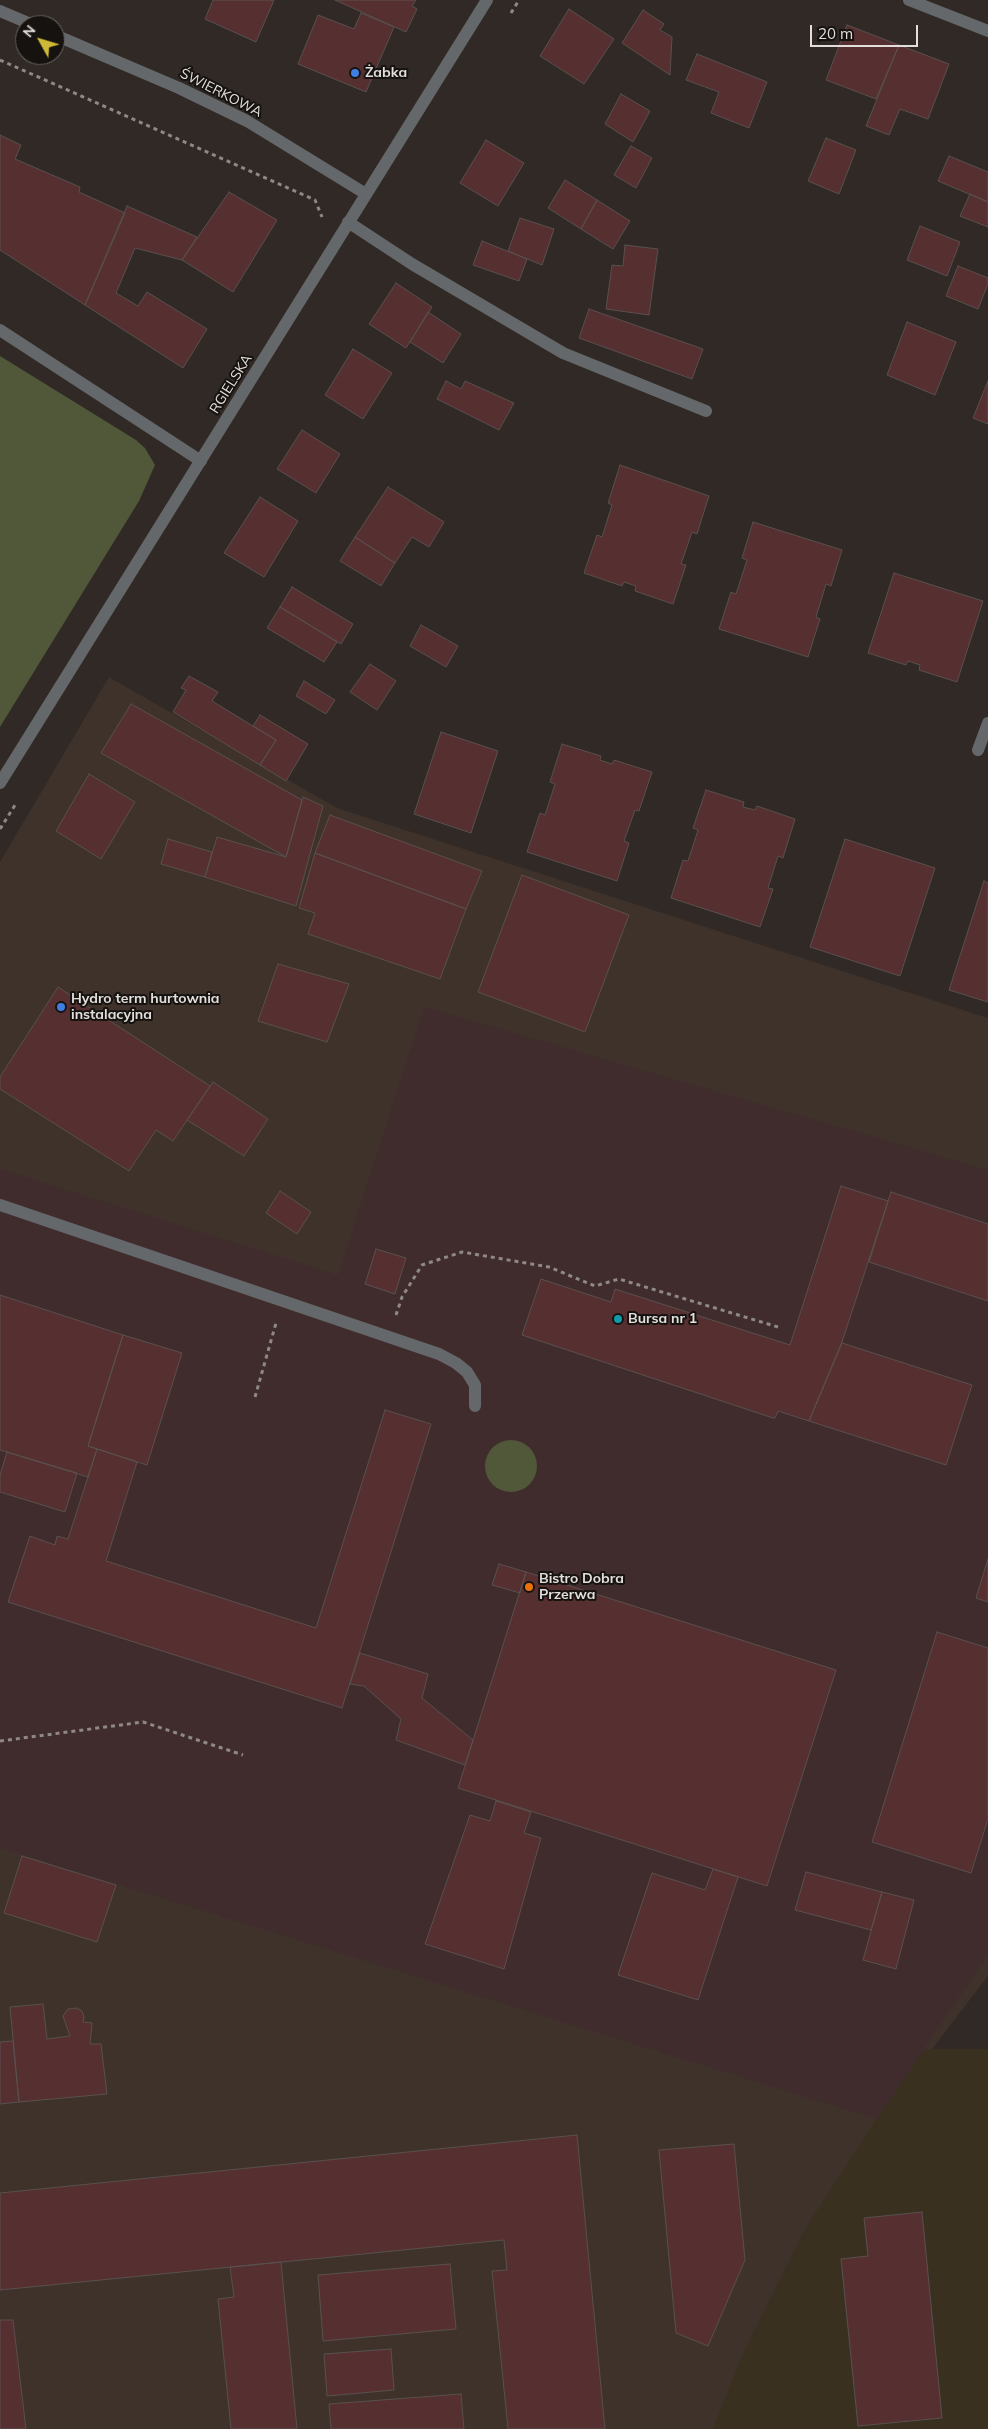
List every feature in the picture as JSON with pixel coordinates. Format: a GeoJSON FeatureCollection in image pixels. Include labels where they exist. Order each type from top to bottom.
{"type":"FeatureCollection","features":[{"type":"Feature","properties":{"kind":"street","name":"RGIELSKA"},"geometry":{"type":"LineString","coordinates":[[0,783],[487,0]]}},
{"type":"Feature","properties":{"kind":"street"},"geometry":{"type":"LineString","coordinates":[[910,0],[988,32]]}},
{"type":"Feature","properties":{"kind":"street"},"geometry":{"type":"LineString","coordinates":[[0,11],[15,17]]}},
{"type":"Feature","properties":{"kind":"street","name":"ŚWIERKOWA"},"geometry":{"type":"LineString","coordinates":[[65,38],[179,88],[247,121],[366,194]]}},
{"type":"Feature","properties":{"kind":"street"},"geometry":{"type":"LineString","coordinates":[[348,222],[412,264],[563,353],[706,411]]}},
{"type":"Feature","properties":{"kind":"street"},"geometry":{"type":"LineString","coordinates":[[0,330],[201,461]]}},
{"type":"Feature","properties":{"kind":"street"},"geometry":{"type":"LineString","coordinates":[[978,750],[988,723]]}},
{"type":"Feature","properties":{"kind":"street"},"geometry":{"type":"LineString","coordinates":[[0,1205],[439,1354],[456,1362],[467,1372],[475,1385],[475,1406]]}},
{"type":"Feature","properties":{"kind":"path"},"geometry":{"type":"LineString","coordinates":[[0,60],[315,200],[323,220]]}},
{"type":"Feature","properties":{"kind":"path"},"geometry":{"type":"LineString","coordinates":[[389,1336],[402,1297],[422,1265],[462,1252],[549,1267],[595,1286],[619,1279],[778,1327]]}},
{"type":"Feature","properties":{"kind":"path"},"geometry":{"type":"LineString","coordinates":[[255,1397],[282,1300]]}},
{"type":"Feature","properties":{"kind":"path"},"geometry":{"type":"LineString","coordinates":[[0,1741],[143,1722],[243,1756]]}},
{"type":"Feature","properties":{"kind":"shaded area"},"geometry":{"type":"Polygon","coordinates":[[[109,677],[337,808],[988,1018],[988,1976],[917,2069],[988,2429],[0,2429],[0,862],[109,677]]]}},
{"type":"Feature","properties":{"kind":"shaded area"},"geometry":{"type":"Polygon","coordinates":[[[424,1007],[988,1170],[988,1954],[877,2119],[0,1848],[0,1169],[338,1275],[424,1007]]]}},
{"type":"Feature","properties":{"kind":"shaded area"},"geometry":{"type":"Polygon","coordinates":[[[922,2049],[988,2049],[988,2429],[713,2429],[745,2349],[805,2229],[922,2049]]]}},
{"type":"Feature","properties":{"kind":"green space"},"geometry":{"type":"Polygon","coordinates":[[[0,356],[136,440],[145,448],[155,465],[139,501],[0,727],[0,356]]]}},
{"type":"Feature","properties":{"kind":"green space"},"geometry":{"type":"Polygon","coordinates":[[[511,1440],[525,1444],[533,1452],[537,1466],[533,1480],[525,1488],[511,1492],[497,1488],[489,1480],[485,1466],[489,1452],[497,1444],[511,1440]]]}},
{"type":"Feature","properties":{"kind":"building"},"geometry":{"type":"Polygon","coordinates":[[[213,0],[274,0],[256,42],[205,19],[213,0]]]}},
{"type":"Feature","properties":{"kind":"building"},"geometry":{"type":"Polygon","coordinates":[[[335,0],[416,0],[412,6],[417,9],[406,32],[335,0]]]}},
{"type":"Feature","properties":{"kind":"building"},"geometry":{"type":"Polygon","coordinates":[[[569,9],[614,39],[584,84],[540,56],[569,9]]]}},
{"type":"Feature","properties":{"kind":"building"},"geometry":{"type":"Polygon","coordinates":[[[643,10],[664,24],[660,30],[672,37],[670,75],[622,43],[643,10]]]}},
{"type":"Feature","properties":{"kind":"building"},"geometry":{"type":"Polygon","coordinates":[[[361,13],[394,27],[366,92],[298,64],[318,15],[354,29],[361,13]]]}},
{"type":"Feature","properties":{"kind":"building"},"geometry":{"type":"Polygon","coordinates":[[[847,25],[899,45],[876,99],[826,80],[847,25]]]}},
{"type":"Feature","properties":{"kind":"building"},"geometry":{"type":"Polygon","coordinates":[[[899,45],[949,64],[928,119],[900,109],[889,135],[866,126],[899,45]]]}},
{"type":"Feature","properties":{"kind":"building"},"geometry":{"type":"Polygon","coordinates":[[[697,54],[767,82],[749,128],[711,113],[719,92],[686,80],[697,54]]]}},
{"type":"Feature","properties":{"kind":"building"},"geometry":{"type":"Polygon","coordinates":[[[621,94],[650,111],[633,142],[605,124],[621,94]]]}},
{"type":"Feature","properties":{"kind":"building"},"geometry":{"type":"Polygon","coordinates":[[[0,135],[21,145],[15,159],[80,187],[79,192],[125,213],[85,305],[0,250],[0,135]]]}},
{"type":"Feature","properties":{"kind":"building"},"geometry":{"type":"Polygon","coordinates":[[[826,138],[856,150],[839,194],[808,181],[826,138]]]}},
{"type":"Feature","properties":{"kind":"building"},"geometry":{"type":"Polygon","coordinates":[[[486,140],[524,163],[498,206],[460,183],[486,140]]]}},
{"type":"Feature","properties":{"kind":"building"},"geometry":{"type":"Polygon","coordinates":[[[631,146],[652,158],[636,188],[614,175],[631,146]]]}},
{"type":"Feature","properties":{"kind":"building"},"geometry":{"type":"Polygon","coordinates":[[[949,156],[988,172],[988,202],[938,181],[949,156]]]}},
{"type":"Feature","properties":{"kind":"building"},"geometry":{"type":"Polygon","coordinates":[[[565,180],[597,200],[581,229],[548,208],[565,180]]]}},
{"type":"Feature","properties":{"kind":"building"},"geometry":{"type":"Polygon","coordinates":[[[229,192],[277,220],[233,292],[182,260],[229,192]]]}},
{"type":"Feature","properties":{"kind":"building"},"geometry":{"type":"Polygon","coordinates":[[[970,194],[988,202],[988,227],[960,216],[970,194]]]}},
{"type":"Feature","properties":{"kind":"building"},"geometry":{"type":"Polygon","coordinates":[[[597,200],[630,221],[613,249],[581,229],[597,200]]]}},
{"type":"Feature","properties":{"kind":"building"},"geometry":{"type":"Polygon","coordinates":[[[127,206],[197,237],[182,260],[135,248],[116,293],[138,306],[147,292],[207,329],[183,368],[85,305],[127,206]]]}},
{"type":"Feature","properties":{"kind":"building"},"geometry":{"type":"Polygon","coordinates":[[[520,218],[554,229],[542,265],[508,251],[520,218]]]}},
{"type":"Feature","properties":{"kind":"building"},"geometry":{"type":"Polygon","coordinates":[[[920,226],[960,242],[947,276],[907,260],[920,226]]]}},
{"type":"Feature","properties":{"kind":"building"},"geometry":{"type":"Polygon","coordinates":[[[482,241],[527,259],[519,281],[473,265],[482,241]]]}},
{"type":"Feature","properties":{"kind":"building"},"geometry":{"type":"Polygon","coordinates":[[[625,245],[658,249],[649,315],[606,309],[612,265],[623,266],[625,245]]]}},
{"type":"Feature","properties":{"kind":"building"},"geometry":{"type":"Polygon","coordinates":[[[958,266],[988,278],[988,284],[978,309],[946,296],[958,266]]]}},
{"type":"Feature","properties":{"kind":"building"},"geometry":{"type":"Polygon","coordinates":[[[396,283],[432,307],[406,348],[369,324],[396,283]]]}},
{"type":"Feature","properties":{"kind":"building"},"geometry":{"type":"Polygon","coordinates":[[[589,309],[703,349],[692,379],[579,338],[589,309]]]}},
{"type":"Feature","properties":{"kind":"building"},"geometry":{"type":"Polygon","coordinates":[[[428,312],[461,334],[443,363],[410,342],[428,312]]]}},
{"type":"Feature","properties":{"kind":"building"},"geometry":{"type":"Polygon","coordinates":[[[907,322],[956,342],[935,395],[887,375],[907,322]]]}},
{"type":"Feature","properties":{"kind":"building"},"geometry":{"type":"Polygon","coordinates":[[[353,349],[392,373],[363,419],[325,395],[353,349]]]}},
{"type":"Feature","properties":{"kind":"building"},"geometry":{"type":"Polygon","coordinates":[[[446,381],[461,389],[465,381],[514,403],[499,430],[437,399],[446,381]]]}},
{"type":"Feature","properties":{"kind":"building"},"geometry":{"type":"Polygon","coordinates":[[[988,381],[988,424],[973,418],[988,381]]]}},
{"type":"Feature","properties":{"kind":"building"},"geometry":{"type":"Polygon","coordinates":[[[302,430],[340,454],[316,493],[277,469],[302,430]]]}},
{"type":"Feature","properties":{"kind":"building"},"geometry":{"type":"Polygon","coordinates":[[[620,465],[709,496],[697,534],[692,532],[681,564],[686,565],[673,604],[635,591],[636,586],[624,582],[622,586],[584,573],[597,535],[602,537],[612,505],[608,503],[620,465]]]}},
{"type":"Feature","properties":{"kind":"building"},"geometry":{"type":"Polygon","coordinates":[[[388,487],[444,522],[429,547],[412,537],[395,563],[355,537],[388,487]]]}},
{"type":"Feature","properties":{"kind":"building"},"geometry":{"type":"Polygon","coordinates":[[[260,497],[298,521],[264,577],[224,553],[260,497]]]}},
{"type":"Feature","properties":{"kind":"building"},"geometry":{"type":"Polygon","coordinates":[[[753,522],[842,550],[831,586],[826,584],[816,617],[820,619],[808,657],[719,629],[731,592],[736,594],[747,560],[742,558],[753,522]]]}},
{"type":"Feature","properties":{"kind":"building"},"geometry":{"type":"Polygon","coordinates":[[[355,537],[395,563],[381,586],[340,561],[355,537]]]}},
{"type":"Feature","properties":{"kind":"building"},"geometry":{"type":"Polygon","coordinates":[[[894,573],[983,601],[957,682],[919,670],[920,665],[908,661],[906,665],[868,653],[894,573]]]}},
{"type":"Feature","properties":{"kind":"building"},"geometry":{"type":"Polygon","coordinates":[[[292,587],[353,624],[341,644],[280,607],[292,587]]]}},
{"type":"Feature","properties":{"kind":"building"},"geometry":{"type":"Polygon","coordinates":[[[280,607],[337,642],[324,662],[267,628],[280,607]]]}},
{"type":"Feature","properties":{"kind":"building"},"geometry":{"type":"Polygon","coordinates":[[[421,625],[458,646],[446,667],[410,646],[421,625]]]}},
{"type":"Feature","properties":{"kind":"building"},"geometry":{"type":"Polygon","coordinates":[[[370,664],[396,681],[377,710],[350,692],[370,664]]]}},
{"type":"Feature","properties":{"kind":"building"},"geometry":{"type":"Polygon","coordinates":[[[189,676],[218,692],[212,701],[276,740],[260,765],[173,712],[186,690],[181,688],[189,676]]]}},
{"type":"Feature","properties":{"kind":"building"},"geometry":{"type":"Polygon","coordinates":[[[304,681],[335,700],[326,714],[296,696],[304,681]]]}},
{"type":"Feature","properties":{"kind":"building"},"geometry":{"type":"Polygon","coordinates":[[[131,704],[302,800],[286,857],[101,753],[131,704]]]}},
{"type":"Feature","properties":{"kind":"building"},"geometry":{"type":"Polygon","coordinates":[[[260,715],[308,744],[286,781],[260,765],[276,740],[253,726],[260,715]]]}},
{"type":"Feature","properties":{"kind":"building"},"geometry":{"type":"Polygon","coordinates":[[[441,732],[498,751],[471,833],[414,814],[441,732]]]}},
{"type":"Feature","properties":{"kind":"building"},"geometry":{"type":"Polygon","coordinates":[[[562,744],[601,756],[600,760],[612,764],[614,760],[652,772],[639,811],[635,810],[624,841],[629,843],[617,881],[527,852],[540,813],[545,815],[555,784],[550,782],[562,744]]]}},
{"type":"Feature","properties":{"kind":"building"},"geometry":{"type":"Polygon","coordinates":[[[89,774],[135,802],[101,859],[56,831],[89,774]]]}},
{"type":"Feature","properties":{"kind":"building"},"geometry":{"type":"Polygon","coordinates":[[[706,790],[744,802],[743,807],[755,810],[757,806],[795,819],[783,858],[778,856],[768,888],[773,889],[760,927],[671,898],[683,860],[688,861],[698,830],[693,828],[706,790]]]}},
{"type":"Feature","properties":{"kind":"building"},"geometry":{"type":"Polygon","coordinates":[[[303,797],[323,806],[296,906],[205,877],[217,837],[286,857],[303,797]]]}},
{"type":"Feature","properties":{"kind":"building"},"geometry":{"type":"Polygon","coordinates":[[[330,815],[482,871],[466,909],[315,853],[330,815]]]}},
{"type":"Feature","properties":{"kind":"building"},"geometry":{"type":"Polygon","coordinates":[[[168,839],[212,852],[205,877],[161,864],[168,839]]]}},
{"type":"Feature","properties":{"kind":"building"},"geometry":{"type":"Polygon","coordinates":[[[845,839],[935,868],[900,976],[810,947],[845,839]]]}},
{"type":"Feature","properties":{"kind":"building"},"geometry":{"type":"Polygon","coordinates":[[[315,853],[466,909],[440,979],[308,934],[315,913],[299,908],[315,853]]]}},
{"type":"Feature","properties":{"kind":"building"},"geometry":{"type":"Polygon","coordinates":[[[522,875],[629,915],[585,1032],[478,992],[522,875]]]}},
{"type":"Feature","properties":{"kind":"building"},"geometry":{"type":"Polygon","coordinates":[[[984,881],[988,883],[988,1002],[949,990],[984,881]]]}},
{"type":"Feature","properties":{"kind":"building"},"geometry":{"type":"Polygon","coordinates":[[[278,964],[349,984],[327,1042],[258,1021],[278,964]]]}},
{"type":"Feature","properties":{"kind":"building"},"geometry":{"type":"Polygon","coordinates":[[[58,987],[210,1086],[173,1141],[156,1130],[129,1171],[0,1089],[0,1077],[58,987]]]}},
{"type":"Feature","properties":{"kind":"building"},"geometry":{"type":"Polygon","coordinates":[[[213,1082],[268,1119],[244,1156],[187,1120],[213,1082]]]}},
{"type":"Feature","properties":{"kind":"building","name":"Bursa nr 1"},"geometry":{"type":"Polygon","coordinates":[[[841,1186],[888,1201],[842,1342],[809,1421],[778,1411],[775,1418],[773,1418],[522,1335],[541,1279],[611,1302],[615,1289],[790,1345],[841,1186]]]}},
{"type":"Feature","properties":{"kind":"building"},"geometry":{"type":"Polygon","coordinates":[[[280,1191],[311,1212],[297,1234],[266,1213],[280,1191]]]}},
{"type":"Feature","properties":{"kind":"building"},"geometry":{"type":"Polygon","coordinates":[[[891,1192],[988,1224],[988,1301],[869,1262],[891,1192]]]}},
{"type":"Feature","properties":{"kind":"building"},"geometry":{"type":"Polygon","coordinates":[[[376,1249],[406,1258],[395,1294],[365,1284],[376,1249]]]}},
{"type":"Feature","properties":{"kind":"building"},"geometry":{"type":"Polygon","coordinates":[[[0,1295],[123,1335],[88,1446],[97,1449],[88,1477],[0,1450],[0,1295]]]}},
{"type":"Feature","properties":{"kind":"building"},"geometry":{"type":"Polygon","coordinates":[[[123,1335],[182,1353],[147,1465],[88,1446],[123,1335]]]}},
{"type":"Feature","properties":{"kind":"building"},"geometry":{"type":"Polygon","coordinates":[[[842,1343],[972,1385],[946,1465],[809,1421],[842,1343]]]}},
{"type":"Feature","properties":{"kind":"building"},"geometry":{"type":"Polygon","coordinates":[[[385,1410],[431,1424],[342,1708],[8,1602],[30,1536],[55,1545],[57,1536],[68,1539],[97,1449],[137,1462],[106,1561],[316,1628],[385,1410]]]}},
{"type":"Feature","properties":{"kind":"building"},"geometry":{"type":"Polygon","coordinates":[[[7,1452],[77,1473],[65,1512],[0,1492],[0,1475],[7,1452]]]}},
{"type":"Feature","properties":{"kind":"building"},"geometry":{"type":"Polygon","coordinates":[[[988,1559],[988,1602],[976,1598],[988,1559]]]}},
{"type":"Feature","properties":{"kind":"building"},"geometry":{"type":"Polygon","coordinates":[[[499,1564],[526,1572],[520,1593],[492,1585],[499,1564]]]}},
{"type":"Feature","properties":{"kind":"building"},"geometry":{"type":"Polygon","coordinates":[[[526,1572],[836,1670],[767,1886],[458,1788],[526,1572]]]}},
{"type":"Feature","properties":{"kind":"building"},"geometry":{"type":"Polygon","coordinates":[[[937,1632],[988,1648],[988,1819],[971,1873],[872,1842],[937,1632]]]}},
{"type":"Feature","properties":{"kind":"building"},"geometry":{"type":"Polygon","coordinates":[[[360,1653],[428,1674],[422,1698],[473,1740],[465,1765],[396,1740],[401,1719],[364,1686],[350,1684],[360,1653]]]}},
{"type":"Feature","properties":{"kind":"building"},"geometry":{"type":"Polygon","coordinates":[[[496,1801],[531,1812],[524,1833],[541,1838],[504,1969],[425,1944],[470,1815],[490,1821],[496,1801]]]}},
{"type":"Feature","properties":{"kind":"building"},"geometry":{"type":"Polygon","coordinates":[[[22,1856],[116,1885],[97,1942],[4,1913],[22,1856]]]}},
{"type":"Feature","properties":{"kind":"building"},"geometry":{"type":"Polygon","coordinates":[[[713,1869],[738,1877],[698,2000],[618,1975],[652,1873],[705,1890],[713,1869]]]}},
{"type":"Feature","properties":{"kind":"building"},"geometry":{"type":"Polygon","coordinates":[[[806,1872],[882,1892],[871,1930],[795,1910],[806,1872]]]}},
{"type":"Feature","properties":{"kind":"building"},"geometry":{"type":"Polygon","coordinates":[[[882,1892],[914,1900],[896,1969],[863,1960],[882,1892]]]}},
{"type":"Feature","properties":{"kind":"building"},"geometry":{"type":"Polygon","coordinates":[[[43,2004],[47,2039],[70,2036],[63,2016],[68,2009],[76,2008],[82,2011],[83,2022],[92,2023],[90,2044],[101,2044],[107,2094],[19,2102],[10,2007],[43,2004]]]}},
{"type":"Feature","properties":{"kind":"building"},"geometry":{"type":"Polygon","coordinates":[[[13,2041],[19,2102],[0,2104],[0,2042],[13,2041]]]}},
{"type":"Feature","properties":{"kind":"building"},"geometry":{"type":"Polygon","coordinates":[[[577,2135],[605,2429],[508,2429],[492,2271],[507,2270],[504,2240],[0,2290],[0,2193],[577,2135]]]}},
{"type":"Feature","properties":{"kind":"building"},"geometry":{"type":"Polygon","coordinates":[[[734,2144],[745,2260],[708,2346],[676,2333],[659,2150],[734,2144]]]}},
{"type":"Feature","properties":{"kind":"building"},"geometry":{"type":"Polygon","coordinates":[[[922,2212],[942,2418],[858,2426],[841,2259],[868,2256],[864,2218],[922,2212]]]}},
{"type":"Feature","properties":{"kind":"building"},"geometry":{"type":"Polygon","coordinates":[[[281,2262],[297,2429],[231,2429],[218,2299],[234,2297],[230,2267],[281,2262]]]}},
{"type":"Feature","properties":{"kind":"building"},"geometry":{"type":"Polygon","coordinates":[[[450,2264],[456,2329],[323,2341],[318,2275],[450,2264]]]}},
{"type":"Feature","properties":{"kind":"building"},"geometry":{"type":"Polygon","coordinates":[[[0,2320],[13,2320],[26,2429],[0,2429],[0,2320]]]}},
{"type":"Feature","properties":{"kind":"building"},"geometry":{"type":"Polygon","coordinates":[[[391,2349],[394,2390],[327,2396],[324,2354],[391,2349]]]}},
{"type":"Feature","properties":{"kind":"building"},"geometry":{"type":"Polygon","coordinates":[[[461,2394],[464,2429],[331,2429],[329,2404],[461,2394]]]}},
{"type":"Feature","properties":{"kind":"place","name":"Żabka"},"geometry":{"type":"Point","coordinates":[355,73]}},
{"type":"Feature","properties":{"kind":"place","name":"Hydro term hurtownia instalacyjna"},"geometry":{"type":"Point","coordinates":[61,1007]}},
{"type":"Feature","properties":{"kind":"place","name":"Bursa nr 1"},"geometry":{"type":"Point","coordinates":[618,1319]}},
{"type":"Feature","properties":{"kind":"place","name":"Bistro Dobra Przerwa"},"geometry":{"type":"Point","coordinates":[529,1587]}}]}
